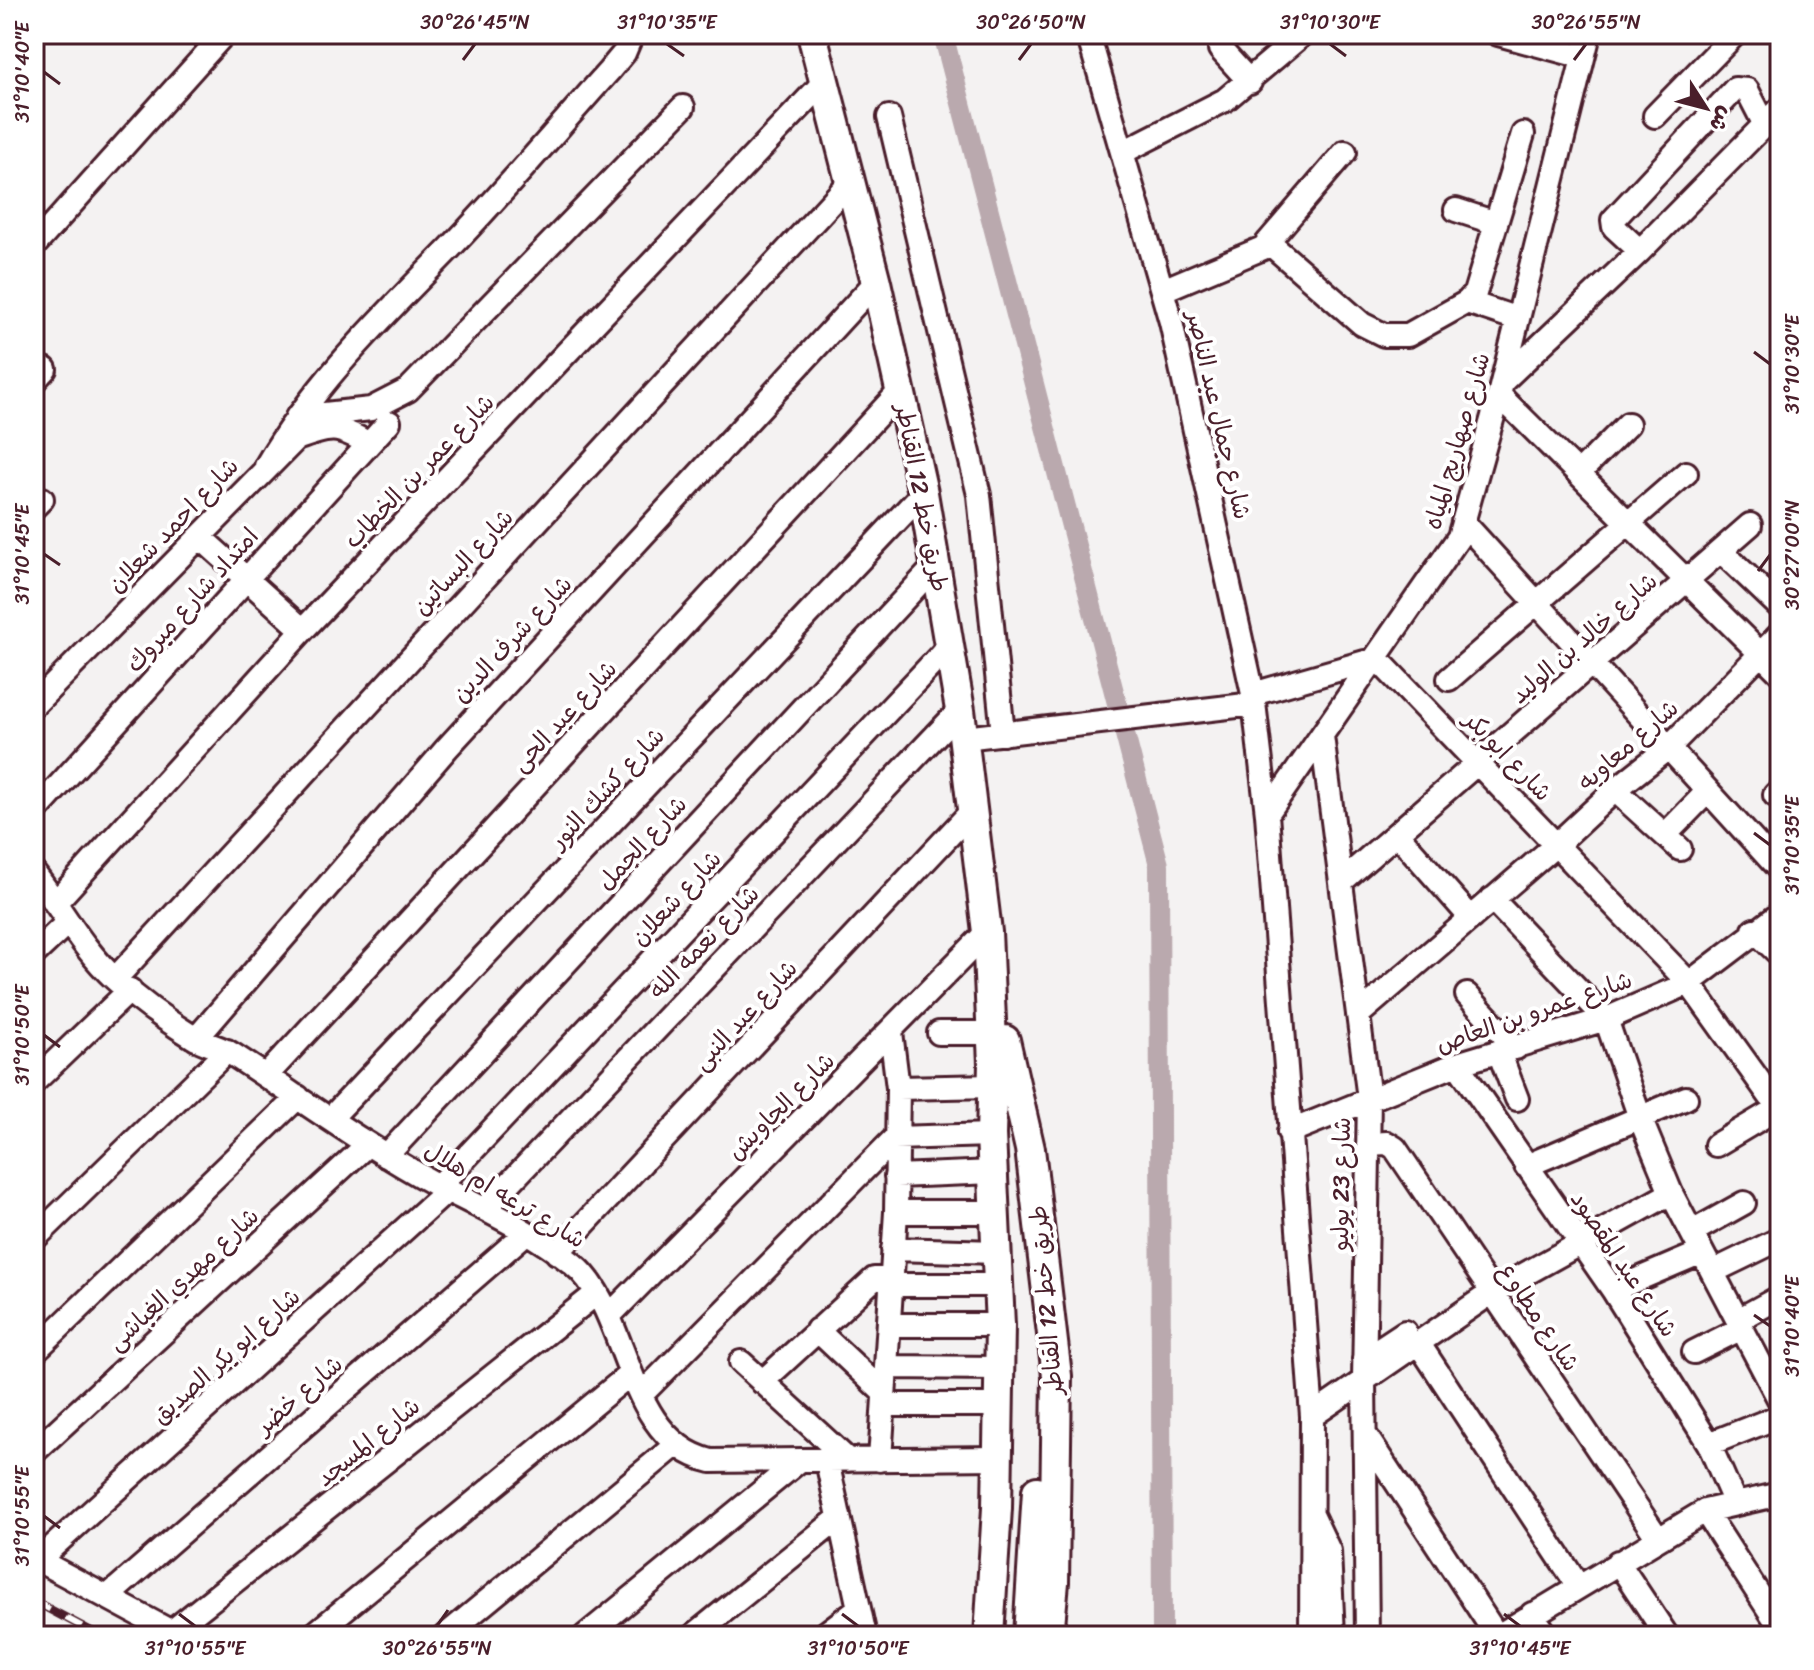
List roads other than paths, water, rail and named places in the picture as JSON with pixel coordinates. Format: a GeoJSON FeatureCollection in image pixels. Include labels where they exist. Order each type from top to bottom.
{"type":"FeatureCollection","features":[{"type":"Feature","properties":{"kind":"main road","name":"طريق خط 12 القناطر"},"geometry":{"type":"LineString","coordinates":[[812,34],[876,282],[923,493],[960,710],[987,932],[999,1071],[991,1135],[999,1285],[998,1405],[1007,1448],[989,1636]]}},
{"type":"Feature","properties":{"kind":"main road","name":"طريق خط 12 القناطر"},"geometry":{"type":"LineString","coordinates":[[991,969],[993,1033],[999,1071],[1030,1149],[1057,1376],[1054,1582],[1049,1636]]}},
{"type":"Feature","properties":{"kind":"main road"},"geometry":{"type":"LineString","coordinates":[[999,1071],[1036,1300],[1042,1423],[1028,1636]]}},
{"type":"Feature","properties":{"kind":"main road"},"geometry":{"type":"LineString","coordinates":[[999,1071],[1013,1222],[1006,1636]]}},
{"type":"Feature","properties":{"kind":"street"},"geometry":{"type":"LineString","coordinates":[[34,246],[224,34]]}},
{"type":"Feature","properties":{"kind":"street"},"geometry":{"type":"LineString","coordinates":[[266,466],[297,417],[385,312],[451,247],[609,71],[624,53],[632,34]]}},
{"type":"Feature","properties":{"kind":"street","name":"شارع جمال عبد الناصر"},"geometry":{"type":"LineString","coordinates":[[1088,34],[1163,290],[1254,699],[1267,814]]}},
{"type":"Feature","properties":{"kind":"street"},"geometry":{"type":"LineString","coordinates":[[1123,152],[1225,100],[1250,82],[1303,34]]}},
{"type":"Feature","properties":{"kind":"street"},"geometry":{"type":"LineString","coordinates":[[1498,34],[1583,57]]}},
{"type":"Feature","properties":{"kind":"street","name":"شارع صهاريج المياه"},"geometry":{"type":"LineString","coordinates":[[1267,814],[1449,557],[1463,522],[1500,389],[1589,34]]}},
{"type":"Feature","properties":{"kind":"street"},"geometry":{"type":"LineString","coordinates":[[1655,116],[1735,34]]}},
{"type":"Feature","properties":{"kind":"street"},"geometry":{"type":"LineString","coordinates":[[1220,49],[1250,82]]}},
{"type":"Feature","properties":{"kind":"street","name":"شارع عمر بن الخطاب"},"geometry":{"type":"LineString","coordinates":[[55,903],[303,630],[826,80]]}},
{"type":"Feature","properties":{"kind":"street"},"geometry":{"type":"LineString","coordinates":[[1640,251],[1614,227],[1613,220],[1735,89],[1747,90],[1772,117],[1640,251],[1500,389],[1579,473],[1780,673]]}},
{"type":"Feature","properties":{"kind":"street"},"geometry":{"type":"LineString","coordinates":[[297,417],[371,409],[408,390],[683,107]]}},
{"type":"Feature","properties":{"kind":"street"},"geometry":{"type":"LineString","coordinates":[[889,117],[979,495],[1003,734]]}},
{"type":"Feature","properties":{"kind":"street"},"geometry":{"type":"LineString","coordinates":[[1268,242],[1362,324],[1384,335],[1408,335],[1467,302],[1475,293],[1523,134]]}},
{"type":"Feature","properties":{"kind":"street"},"geometry":{"type":"LineString","coordinates":[[1163,290],[1257,252],[1345,152]]}},
{"type":"Feature","properties":{"kind":"street","name":"شارع البساتين"},"geometry":{"type":"LineString","coordinates":[[34,1082],[850,182]]}},
{"type":"Feature","properties":{"kind":"street"},"geometry":{"type":"LineString","coordinates":[[1456,210],[1496,223]]}},
{"type":"Feature","properties":{"kind":"street","name":"شارع شرف الدين"},"geometry":{"type":"LineString","coordinates":[[196,1039],[447,748],[876,282]]}},
{"type":"Feature","properties":{"kind":"street"},"geometry":{"type":"LineString","coordinates":[[1467,302],[1518,319]]}},
{"type":"Feature","properties":{"kind":"street","name":"شارع عبد الحى"},"geometry":{"type":"LineString","coordinates":[[266,1076],[901,390]]}},
{"type":"Feature","properties":{"kind":"street","name":"امتداد شارع مبروك"},"geometry":{"type":"LineString","coordinates":[[34,813],[389,422]]}},
{"type":"Feature","properties":{"kind":"street"},"geometry":{"type":"LineString","coordinates":[[1579,473],[1628,424]]}},
{"type":"Feature","properties":{"kind":"street","name":"شارع احمد شعلان"},"geometry":{"type":"LineString","coordinates":[[34,705],[266,466],[296,439],[323,429],[342,428],[369,444]]}},
{"type":"Feature","properties":{"kind":"street"},"geometry":{"type":"LineString","coordinates":[[1449,679],[1686,473]]}},
{"type":"Feature","properties":{"kind":"street","name":"شارع كشك النور"},"geometry":{"type":"LineString","coordinates":[[330,1119],[923,493]]}},
{"type":"Feature","properties":{"kind":"street"},"geometry":{"type":"LineString","coordinates":[[1463,522],[1780,870]]}},
{"type":"Feature","properties":{"kind":"street","name":"شارع خالد بن الوليد"},"geometry":{"type":"LineString","coordinates":[[1341,882],[1750,525]]}},
{"type":"Feature","properties":{"kind":"street"},"geometry":{"type":"LineString","coordinates":[[200,537],[303,630]]}},
{"type":"Feature","properties":{"kind":"street"},"geometry":{"type":"LineString","coordinates":[[1722,552],[1780,607]]}},
{"type":"Feature","properties":{"kind":"street","name":"شارع الجمل"},"geometry":{"type":"LineString","coordinates":[[377,1150],[936,565]]}},
{"type":"Feature","properties":{"kind":"street","name":"شارع معاويه"},"geometry":{"type":"LineString","coordinates":[[1358,1015],[1557,844],[1615,790],[1668,748],[1780,634]]}},
{"type":"Feature","properties":{"kind":"street","name":"شارع شعلان"},"geometry":{"type":"LineString","coordinates":[[444,1188],[950,645]]}},
{"type":"Feature","properties":{"kind":"street"},"geometry":{"type":"LineString","coordinates":[[964,738],[1207,710],[1254,699],[1376,661]]}},
{"type":"Feature","properties":{"kind":"street","name":"شارع ابو بكر"},"geometry":{"type":"LineString","coordinates":[[1376,661],[1479,763],[1689,983],[1779,1109]]}},
{"type":"Feature","properties":{"kind":"street","name":"شارع نعمه الله"},"geometry":{"type":"LineString","coordinates":[[485,1209],[960,710]]}},
{"type":"Feature","properties":{"kind":"street","name":"شارع 23 يوليو"},"geometry":{"type":"LineString","coordinates":[[1322,736],[1369,1099],[1364,1370],[1367,1636]]}},
{"type":"Feature","properties":{"kind":"street"},"geometry":{"type":"LineString","coordinates":[[1615,790],[1672,842],[1708,791]]}},
{"type":"Feature","properties":{"kind":"street","name":"شارع عبد النبى"},"geometry":{"type":"LineString","coordinates":[[557,1253],[971,812]]}},
{"type":"Feature","properties":{"kind":"street","name":"شارع 23 يوليو"},"geometry":{"type":"LineString","coordinates":[[1267,814],[1312,1416],[1311,1636]]}},
{"type":"Feature","properties":{"kind":"street"},"geometry":{"type":"LineString","coordinates":[[1398,835],[1471,918]]}},
{"type":"Feature","properties":{"kind":"street","name":"شارع ترعه ام هلال"},"geometry":{"type":"LineString","coordinates":[[34,873],[68,922],[123,985],[196,1039],[227,1051],[377,1150],[526,1233],[582,1272],[609,1316],[629,1375],[677,1444],[711,1461],[880,1460],[1007,1448]]}},
{"type":"Feature","properties":{"kind":"street"},"geometry":{"type":"LineString","coordinates":[[1492,899],[1606,1019],[1640,1118],[1671,1193],[1778,1391]]}},
{"type":"Feature","properties":{"kind":"street","name":"شارع عمرو بن العاص"},"geometry":{"type":"LineString","coordinates":[[1289,1132],[1457,1064],[1606,1019],[1689,983],[1754,930],[1780,914]]}},
{"type":"Feature","properties":{"kind":"street"},"geometry":{"type":"LineString","coordinates":[[34,954],[68,922]]}},
{"type":"Feature","properties":{"kind":"street"},"geometry":{"type":"LineString","coordinates":[[1754,930],[1780,955]]}},
{"type":"Feature","properties":{"kind":"street","name":"شارع الجاويش"},"geometry":{"type":"LineString","coordinates":[[609,1316],[987,932]]}},
{"type":"Feature","properties":{"kind":"street"},"geometry":{"type":"LineString","coordinates":[[1467,995],[1508,1050],[1517,1099]]}},
{"type":"Feature","properties":{"kind":"street"},"geometry":{"type":"LineString","coordinates":[[880,1460],[896,1212],[898,1088],[891,1032]]}},
{"type":"Feature","properties":{"kind":"street"},"geometry":{"type":"LineString","coordinates":[[939,1033],[993,1033]]}},
{"type":"Feature","properties":{"kind":"street"},"geometry":{"type":"LineString","coordinates":[[34,1239],[227,1051]]}},
{"type":"Feature","properties":{"kind":"street","name":"شارع عبد المقصود"},"geometry":{"type":"LineString","coordinates":[[1457,1064],[1613,1290],[1709,1444],[1734,1501]]}},
{"type":"Feature","properties":{"kind":"street"},"geometry":{"type":"LineString","coordinates":[[898,1088],[999,1071]]}},
{"type":"Feature","properties":{"kind":"street"},"geometry":{"type":"LineString","coordinates":[[34,1352],[298,1097]]}},
{"type":"Feature","properties":{"kind":"street"},"geometry":{"type":"LineString","coordinates":[[1526,1166],[1686,1098]]}},
{"type":"Feature","properties":{"kind":"street"},"geometry":{"type":"LineString","coordinates":[[1716,1145],[1779,1109]]}},
{"type":"Feature","properties":{"kind":"street"},"geometry":{"type":"LineString","coordinates":[[641,1395],[895,1138],[991,1135]]}},
{"type":"Feature","properties":{"kind":"street","name":"شارع مطاوع"},"geometry":{"type":"LineString","coordinates":[[1368,1144],[1387,1143],[1395,1148],[1657,1537]]}},
{"type":"Feature","properties":{"kind":"street","name":"شارع مهدي الغباشى"},"geometry":{"type":"LineString","coordinates":[[34,1452],[377,1150]]}},
{"type":"Feature","properties":{"kind":"street"},"geometry":{"type":"LineString","coordinates":[[896,1176],[994,1172]]}},
{"type":"Feature","properties":{"kind":"street","name":"شارع ابو بكر الصديق"},"geometry":{"type":"LineString","coordinates":[[36,1559],[444,1188]]}},
{"type":"Feature","properties":{"kind":"street"},"geometry":{"type":"LineString","coordinates":[[1312,1416],[1364,1370],[1412,1338],[1671,1193]]}},
{"type":"Feature","properties":{"kind":"street"},"geometry":{"type":"LineString","coordinates":[[1703,1251],[1744,1203]]}},
{"type":"Feature","properties":{"kind":"street"},"geometry":{"type":"LineString","coordinates":[[896,1212],[996,1212]]}},
{"type":"Feature","properties":{"kind":"street","name":"شارع خضر"},"geometry":{"type":"LineString","coordinates":[[107,1597],[526,1233]]}},
{"type":"Feature","properties":{"kind":"street"},"geometry":{"type":"LineString","coordinates":[[1613,1290],[1703,1251],[1780,1239]]}},
{"type":"Feature","properties":{"kind":"street"},"geometry":{"type":"LineString","coordinates":[[893,1249],[997,1252]]}},
{"type":"Feature","properties":{"kind":"street"},"geometry":{"type":"LineString","coordinates":[[762,1382],[874,1279],[999,1285]]}},
{"type":"Feature","properties":{"kind":"street","name":"شارع المسجد"},"geometry":{"type":"LineString","coordinates":[[175,1634],[597,1293]]}},
{"type":"Feature","properties":{"kind":"street"},"geometry":{"type":"LineString","coordinates":[[1694,1352],[1780,1297]]}},
{"type":"Feature","properties":{"kind":"street"},"geometry":{"type":"LineString","coordinates":[[889,1325],[1000,1325]]}},
{"type":"Feature","properties":{"kind":"street"},"geometry":{"type":"LineString","coordinates":[[817,1330],[884,1399],[998,1405]]}},
{"type":"Feature","properties":{"kind":"street"},"geometry":{"type":"LineString","coordinates":[[1412,1338],[1579,1587]]}},
{"type":"Feature","properties":{"kind":"street"},"geometry":{"type":"LineString","coordinates":[[741,1362],[837,1461],[839,1518],[865,1636]]}},
{"type":"Feature","properties":{"kind":"street"},"geometry":{"type":"LineString","coordinates":[[886,1367],[999,1368]]}},
{"type":"Feature","properties":{"kind":"street"},"geometry":{"type":"LineString","coordinates":[[312,1636],[629,1375]]}},
{"type":"Feature","properties":{"kind":"street"},"geometry":{"type":"LineString","coordinates":[[1709,1444],[1780,1416]]}},
{"type":"Feature","properties":{"kind":"street"},"geometry":{"type":"LineString","coordinates":[[1365,1435],[1498,1636],[1657,1537],[1705,1511],[1734,1501],[1780,1494]]}},
{"type":"Feature","properties":{"kind":"street"},"geometry":{"type":"LineString","coordinates":[[445,1636],[677,1444]]}},
{"type":"Feature","properties":{"kind":"street"},"geometry":{"type":"LineString","coordinates":[[585,1636],[799,1461]]}},
{"type":"Feature","properties":{"kind":"street"},"geometry":{"type":"LineString","coordinates":[[1705,1511],[1780,1627]]}},
{"type":"Feature","properties":{"kind":"street"},"geometry":{"type":"LineString","coordinates":[[1310,1513],[1329,1551],[1333,1636]]}},
{"type":"Feature","properties":{"kind":"street"},"geometry":{"type":"LineString","coordinates":[[693,1636],[839,1518]]}},
{"type":"Feature","properties":{"kind":"street"},"geometry":{"type":"LineString","coordinates":[[36,1559],[175,1634]]}},
{"type":"Feature","properties":{"kind":"street"},"geometry":{"type":"LineString","coordinates":[[1618,1562],[1667,1636]]}},
{"type":"Feature","properties":{"kind":"street"},"geometry":{"type":"LineString","coordinates":[[822,1636],[859,1608]]}},
{"type":"Feature","properties":{"kind":"street"},"geometry":{"type":"LineString","coordinates":[[1532,1614],[1547,1636]]}},
{"type":"Feature","properties":{"kind":"waterway"},"geometry":{"type":"LineString","coordinates":[[943,34],[1159,865],[1162,1636]]}},
{"type":"Feature","properties":{"kind":"railway"},"geometry":{"type":"LineString","coordinates":[[34,1601],[100,1636]]}}]}
